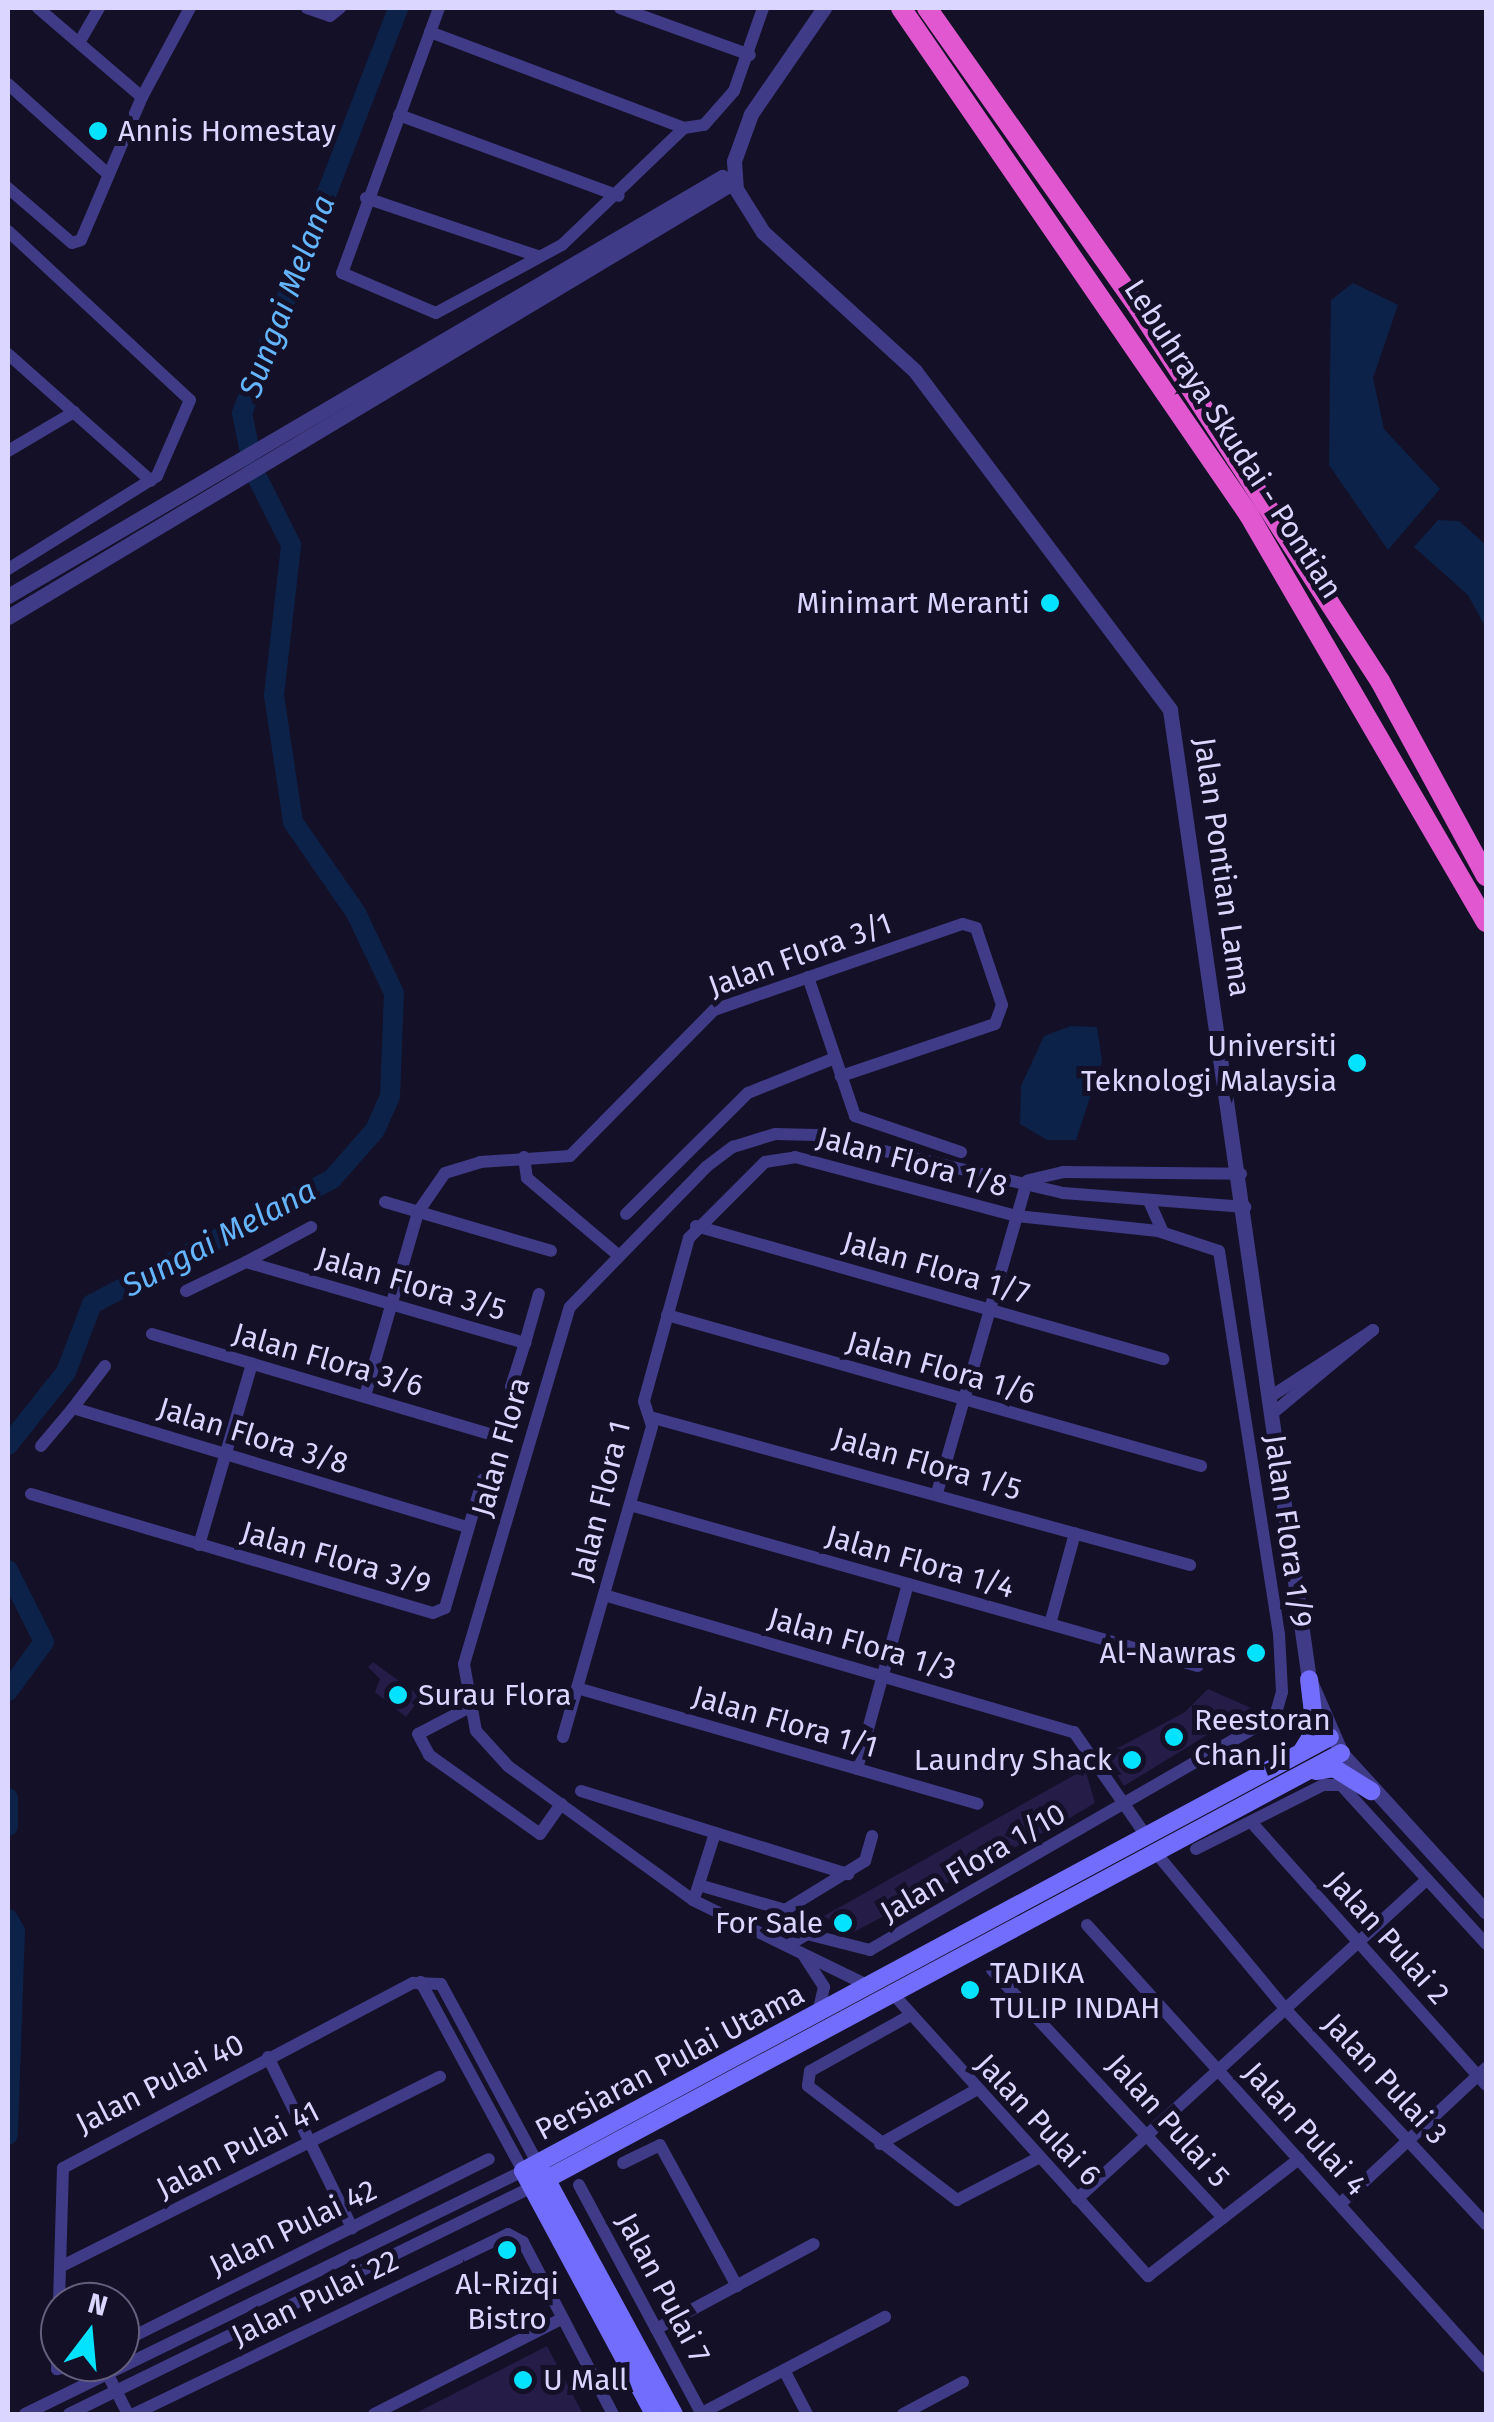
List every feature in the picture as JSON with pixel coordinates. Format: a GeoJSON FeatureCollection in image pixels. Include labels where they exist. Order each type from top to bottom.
{"type":"FeatureCollection","features":[{"type":"Feature","properties":{"kind":"highway","name":"Lebuhraya Skudai - Pontian"},"geometry":{"type":"LineString","coordinates":[[898,8],[938,58],[1249,514],[1486,922]]}},
{"type":"Feature","properties":{"kind":"highway","name":"Lebuhraya Skudai - Pontian"},"geometry":{"type":"LineString","coordinates":[[927,8],[1138,307],[1348,632],[1486,876]]}},
{"type":"Feature","properties":{"kind":"main road"},"geometry":{"type":"LineString","coordinates":[[1309,1679],[1315,1730],[1295,1767],[1334,1768],[1371,1791]]}},
{"type":"Feature","properties":{"kind":"main road","name":"Persiaran Pulai Utama"},"geometry":{"type":"LineString","coordinates":[[535,2176],[816,2016],[1152,1845],[1335,1745]]}},
{"type":"Feature","properties":{"kind":"main road","name":"Persiaran Pulai Utama"},"geometry":{"type":"LineString","coordinates":[[535,2176],[894,1995],[1152,1845]]}},
{"type":"Feature","properties":{"kind":"main road"},"geometry":{"type":"LineString","coordinates":[[535,2176],[654,2414]]}},
{"type":"Feature","properties":{"kind":"main road"},"geometry":{"type":"LineString","coordinates":[[535,2176],[674,2414]]}},
{"type":"Feature","properties":{"kind":"street"},"geometry":{"type":"LineString","coordinates":[[38,8],[142,96]]}},
{"type":"Feature","properties":{"kind":"street"},"geometry":{"type":"LineString","coordinates":[[80,41],[100,8]]}},
{"type":"Feature","properties":{"kind":"street"},"geometry":{"type":"LineString","coordinates":[[8,188],[76,244],[142,96],[190,8]]}},
{"type":"Feature","properties":{"kind":"street"},"geometry":{"type":"LineString","coordinates":[[307,8],[336,16],[340,8]]}},
{"type":"Feature","properties":{"kind":"street"},"geometry":{"type":"LineString","coordinates":[[439,8],[366,198],[343,277],[431,312],[448,308],[537,256],[620,196],[684,128]]}},
{"type":"Feature","properties":{"kind":"street"},"geometry":{"type":"LineString","coordinates":[[620,8],[750,56]]}},
{"type":"Feature","properties":{"kind":"street"},"geometry":{"type":"LineString","coordinates":[[430,32],[684,128],[704,125],[724,105],[750,56],[763,8]]}},
{"type":"Feature","properties":{"kind":"street"},"geometry":{"type":"LineString","coordinates":[[711,190],[779,66],[824,8]]}},
{"type":"Feature","properties":{"kind":"street"},"geometry":{"type":"LineString","coordinates":[[8,84],[107,174]]}},
{"type":"Feature","properties":{"kind":"street"},"geometry":{"type":"LineString","coordinates":[[399,114],[620,196]]}},
{"type":"Feature","properties":{"kind":"street"},"geometry":{"type":"LineString","coordinates":[[8,596],[242,465],[734,176],[740,137]]}},
{"type":"Feature","properties":{"kind":"street","name":"Jalan Pontian Lama"},"geometry":{"type":"LineString","coordinates":[[734,176],[745,210],[915,370],[1166,701],[1241,1174],[1309,1679],[1335,1745],[1371,1791],[1486,1912]]}},
{"type":"Feature","properties":{"kind":"street"},"geometry":{"type":"LineString","coordinates":[[711,190],[745,210]]}},
{"type":"Feature","properties":{"kind":"street"},"geometry":{"type":"LineString","coordinates":[[366,198],[537,256]]}},
{"type":"Feature","properties":{"kind":"street"},"geometry":{"type":"LineString","coordinates":[[8,231],[190,400],[151,481],[8,569]]}},
{"type":"Feature","properties":{"kind":"street"},"geometry":{"type":"LineString","coordinates":[[8,354],[151,481]]}},
{"type":"Feature","properties":{"kind":"street"},"geometry":{"type":"LineString","coordinates":[[8,452],[74,412]]}},
{"type":"Feature","properties":{"kind":"street"},"geometry":{"type":"LineString","coordinates":[[8,617],[242,465]]}},
{"type":"Feature","properties":{"kind":"street","name":"Jalan Flora 3/1"},"geometry":{"type":"LineString","coordinates":[[418,1212],[445,1174],[524,1157],[570,1156],[698,1020],[808,977],[971,925],[1002,1004],[995,1024],[841,1076]]}},
{"type":"Feature","properties":{"kind":"street"},"geometry":{"type":"LineString","coordinates":[[808,977],[841,1076],[862,1122],[961,1152]]}},
{"type":"Feature","properties":{"kind":"street"},"geometry":{"type":"LineString","coordinates":[[626,1214],[748,1093],[835,1058]]}},
{"type":"Feature","properties":{"kind":"street","name":"Jalan Flora"},"geometry":{"type":"LineString","coordinates":[[872,1988],[694,1900],[486,1747],[468,1708],[464,1664],[560,1328],[618,1255],[706,1167],[733,1147],[776,1134],[816,1135],[965,1176],[1026,1181],[1063,1193],[1245,1206]]}},
{"type":"Feature","properties":{"kind":"street","name":"Jalan Flora 1/8"},"geometry":{"type":"LineString","coordinates":[[795,1156],[1016,1216],[1162,1226]]}},
{"type":"Feature","properties":{"kind":"street","name":"Jalan Flora 1"},"geometry":{"type":"LineString","coordinates":[[563,1737],[630,1505],[650,1417],[644,1400],[696,1226],[765,1162],[795,1156]]}},
{"type":"Feature","properties":{"kind":"street"},"geometry":{"type":"LineString","coordinates":[[524,1157],[528,1178],[618,1255]]}},
{"type":"Feature","properties":{"kind":"street","name":"Jalan Flora"},"geometry":{"type":"LineString","coordinates":[[1026,1181],[1063,1172],[1241,1174]]}},
{"type":"Feature","properties":{"kind":"street"},"geometry":{"type":"LineString","coordinates":[[937,1493],[1026,1181]]}},
{"type":"Feature","properties":{"kind":"street"},"geometry":{"type":"LineString","coordinates":[[1149,1201],[1162,1226],[1184,1203]]}},
{"type":"Feature","properties":{"kind":"street"},"geometry":{"type":"LineString","coordinates":[[384,1202],[551,1251]]}},
{"type":"Feature","properties":{"kind":"street"},"geometry":{"type":"LineString","coordinates":[[365,1396],[418,1212]]}},
{"type":"Feature","properties":{"kind":"street","name":"Jalan Flora 1/7"},"geometry":{"type":"LineString","coordinates":[[696,1226],[1162,1359]]}},
{"type":"Feature","properties":{"kind":"street","name":"Jalan Flora 1/9"},"geometry":{"type":"LineString","coordinates":[[1126,1805],[1267,1725],[1282,1692],[1224,1262],[1198,1239],[1162,1226]]}},
{"type":"Feature","properties":{"kind":"street"},"geometry":{"type":"LineString","coordinates":[[186,1291],[311,1227]]}},
{"type":"Feature","properties":{"kind":"street","name":"Jalan Flora 3/5"},"geometry":{"type":"LineString","coordinates":[[246,1262],[524,1343],[512,1387]]}},
{"type":"Feature","properties":{"kind":"street"},"geometry":{"type":"LineString","coordinates":[[524,1343],[539,1294]]}},
{"type":"Feature","properties":{"kind":"street","name":"Jalan Flora 1/6"},"geometry":{"type":"LineString","coordinates":[[668,1316],[1201,1466]]}},
{"type":"Feature","properties":{"kind":"street"},"geometry":{"type":"LineString","coordinates":[[1271,1405],[1372,1330],[1271,1405]]}},
{"type":"Feature","properties":{"kind":"street","name":"Jalan Flora 3/6"},"geometry":{"type":"LineString","coordinates":[[152,1334],[489,1434]]}},
{"type":"Feature","properties":{"kind":"street"},"geometry":{"type":"LineString","coordinates":[[31,1494],[198,1545],[252,1364]]}},
{"type":"Feature","properties":{"kind":"street"},"geometry":{"type":"LineString","coordinates":[[41,1446],[105,1366]]}},
{"type":"Feature","properties":{"kind":"street","name":"Jalan Flora 3/8"},"geometry":{"type":"LineString","coordinates":[[73,1408],[468,1527]]}},
{"type":"Feature","properties":{"kind":"street","name":"Jalan Flora 1/5"},"geometry":{"type":"LineString","coordinates":[[650,1417],[1190,1565]]}},
{"type":"Feature","properties":{"kind":"street","name":"Jalan Flora 3/9"},"geometry":{"type":"LineString","coordinates":[[198,1545],[432,1613],[444,1608],[483,1479]]}},
{"type":"Feature","properties":{"kind":"street","name":"Jalan Flora 1/4"},"geometry":{"type":"LineString","coordinates":[[630,1505],[1198,1666]]}},
{"type":"Feature","properties":{"kind":"street"},"geometry":{"type":"LineString","coordinates":[[1050,1624],[1075,1533]]}},
{"type":"Feature","properties":{"kind":"street"},"geometry":{"type":"LineString","coordinates":[[857,1769],[908,1584]]}},
{"type":"Feature","properties":{"kind":"street","name":"Jalan Flora 1/3"},"geometry":{"type":"LineString","coordinates":[[604,1596],[1074,1732],[1126,1805]]}},
{"type":"Feature","properties":{"kind":"street","name":"Jalan Flora 1/1"},"geometry":{"type":"LineString","coordinates":[[578,1688],[978,1804]]}},
{"type":"Feature","properties":{"kind":"street"},"geometry":{"type":"LineString","coordinates":[[468,1708],[418,1734],[430,1755],[540,1834],[560,1804]]}},
{"type":"Feature","properties":{"kind":"street"},"geometry":{"type":"LineString","coordinates":[[1196,1849],[1323,1785],[1341,1785],[1486,1944]]}},
{"type":"Feature","properties":{"kind":"street"},"geometry":{"type":"LineString","coordinates":[[580,1791],[848,1874]]}},
{"type":"Feature","properties":{"kind":"street","name":"Jalan Pulai 3"},"geometry":{"type":"LineString","coordinates":[[1126,1805],[1152,1845],[1288,2012],[1486,2224]]}},
{"type":"Feature","properties":{"kind":"street","name":"Jalan Flora 1/10"},"geometry":{"type":"LineString","coordinates":[[787,1946],[807,1934],[870,1950],[1126,1805]]}},
{"type":"Feature","properties":{"kind":"street","name":"Jalan Pulai 2"},"geometry":{"type":"LineString","coordinates":[[1252,1824],[1484,2076]]}},
{"type":"Feature","properties":{"kind":"street"},"geometry":{"type":"LineString","coordinates":[[694,1900],[715,1833]]}},
{"type":"Feature","properties":{"kind":"street"},"geometry":{"type":"LineString","coordinates":[[698,1885],[785,1910],[865,1861],[872,1836]]}},
{"type":"Feature","properties":{"kind":"street"},"geometry":{"type":"LineString","coordinates":[[1288,2012],[1427,1879]]}},
{"type":"Feature","properties":{"kind":"street","name":"Jalan Pulai 4"},"geometry":{"type":"LineString","coordinates":[[1087,1925],[1486,2367]]}},
{"type":"Feature","properties":{"kind":"street"},"geometry":{"type":"LineString","coordinates":[[801,1952],[824,1988],[816,2016]]}},
{"type":"Feature","properties":{"kind":"street","name":"Jalan Pulai 5"},"geometry":{"type":"LineString","coordinates":[[992,1970],[1223,2218]]}},
{"type":"Feature","properties":{"kind":"street","name":"Jalan Pulai 40"},"geometry":{"type":"LineString","coordinates":[[59,2282],[60,2174],[74,2156],[421,1982],[441,1984],[535,2176]]}},
{"type":"Feature","properties":{"kind":"street","name":"Jalan Pulai 6"},"geometry":{"type":"LineString","coordinates":[[894,1995],[1148,2276],[1223,2218]]}},
{"type":"Feature","properties":{"kind":"street","name":"Jalan Pulai 3"},"geometry":{"type":"LineString","coordinates":[[1077,2199],[1288,2012]]}},
{"type":"Feature","properties":{"kind":"street"},"geometry":{"type":"LineString","coordinates":[[909,2016],[807,2077],[808,2086],[880,2144],[962,2201],[1038,2158]]}},
{"type":"Feature","properties":{"kind":"street"},"geometry":{"type":"LineString","coordinates":[[268,2057],[352,2228]]}},
{"type":"Feature","properties":{"kind":"street"},"geometry":{"type":"LineString","coordinates":[[1340,2204],[1484,2076]]}},
{"type":"Feature","properties":{"kind":"street","name":"Jalan Pulai 41"},"geometry":{"type":"LineString","coordinates":[[60,2268],[440,2077]]}},
{"type":"Feature","properties":{"kind":"street"},"geometry":{"type":"LineString","coordinates":[[880,2144],[976,2090]]}},
{"type":"Feature","properties":{"kind":"street"},"geometry":{"type":"LineString","coordinates":[[622,2163],[660,2145],[736,2286]]}},
{"type":"Feature","properties":{"kind":"street","name":"Jalan Pulai 42"},"geometry":{"type":"LineString","coordinates":[[140,2334],[489,2159]]}},
{"type":"Feature","properties":{"kind":"street"},"geometry":{"type":"LineString","coordinates":[[1223,2218],[1300,2159]]}},
{"type":"Feature","properties":{"kind":"street","name":"Persiaran Pulai Utama"},"geometry":{"type":"LineString","coordinates":[[140,2360],[535,2176]]}},
{"type":"Feature","properties":{"kind":"street","name":"Persiaran Pulai Utama"},"geometry":{"type":"LineString","coordinates":[[69,2414],[535,2176]]}},
{"type":"Feature","properties":{"kind":"street","name":"Jalan Pulai 7"},"geometry":{"type":"LineString","coordinates":[[579,2186],[701,2414]]}},
{"type":"Feature","properties":{"kind":"street","name":"Jalan Pulai 22"},"geometry":{"type":"LineString","coordinates":[[131,2414],[504,2235],[520,2238],[558,2320]]}},
{"type":"Feature","properties":{"kind":"street"},"geometry":{"type":"LineString","coordinates":[[656,2329],[814,2244]]}},
{"type":"Feature","properties":{"kind":"street"},"geometry":{"type":"LineString","coordinates":[[701,2414],[885,2317]]}},
{"type":"Feature","properties":{"kind":"street"},"geometry":{"type":"LineString","coordinates":[[376,2414],[558,2320],[613,2414]]}},
{"type":"Feature","properties":{"kind":"street"},"geometry":{"type":"LineString","coordinates":[[784,2370],[807,2414]]}},
{"type":"Feature","properties":{"kind":"street","name":"Persiaran Pulai Utama"},"geometry":{"type":"LineString","coordinates":[[30,2412],[93,2382]]}},
{"type":"Feature","properties":{"kind":"street"},"geometry":{"type":"LineString","coordinates":[[111,2382],[131,2414]]}},
{"type":"Feature","properties":{"kind":"street"},"geometry":{"type":"LineString","coordinates":[[902,2414],[963,2382]]}},
{"type":"Feature","properties":{"kind":"water"},"geometry":{"type":"Polygon","coordinates":[[[1353,283],[1398,305],[1373,378],[1384,429],[1440,489],[1388,550],[1329,465],[1331,300],[1353,283]]]}},
{"type":"Feature","properties":{"kind":"water"},"geometry":{"type":"Polygon","coordinates":[[[1438,520],[1459,521],[1486,545],[1486,628],[1468,595],[1414,547],[1438,520]]]}},
{"type":"Feature","properties":{"kind":"water"},"geometry":{"type":"Polygon","coordinates":[[[1071,1026],[1097,1027],[1102,1061],[1076,1140],[1047,1140],[1020,1124],[1021,1086],[1044,1036],[1071,1026]]]}},
{"type":"Feature","properties":{"kind":"building","name":"Surau Flora"},"geometry":{"type":"Polygon","coordinates":[[[373,1662],[421,1697],[406,1717],[375,1692],[380,1679],[368,1667],[373,1662]]]}},
{"type":"Feature","properties":{"kind":"building"},"geometry":{"type":"Polygon","coordinates":[[[1208,1689],[1251,1708],[1124,1786],[1105,1755],[1185,1712],[1208,1689]]]}},
{"type":"Feature","properties":{"kind":"building"},"geometry":{"type":"Polygon","coordinates":[[[1085,1769],[1095,1803],[1063,1822],[850,1934],[824,1916],[1085,1769]]]}},
{"type":"Feature","properties":{"kind":"building","name":"U Mall"},"geometry":{"type":"Polygon","coordinates":[[[547,2346],[583,2414],[414,2414],[547,2346]]]}},
{"type":"Feature","properties":{"kind":"waterway","name":"Sungai Melana"},"geometry":{"type":"LineString","coordinates":[[8,1445],[66,1372],[92,1304],[332,1179],[375,1130],[390,1097],[394,993],[356,913],[293,822],[274,695],[291,545],[254,471],[242,413],[398,8]]}},
{"type":"Feature","properties":{"kind":"waterway","name":"Sungai Melana"},"geometry":{"type":"LineString","coordinates":[[8,1570],[44,1642],[8,1691]]}},
{"type":"Feature","properties":{"kind":"waterway","name":"Sungai Melana"},"geometry":{"type":"LineString","coordinates":[[8,1798],[8,1826]]}},
{"type":"Feature","properties":{"kind":"waterway","name":"Sungai Melana"},"geometry":{"type":"LineString","coordinates":[[8,1919],[15,1931],[8,2135]]}},
{"type":"Feature","properties":{"kind":"place","name":"Annis Homestay"},"geometry":{"type":"Point","coordinates":[98,131]}},
{"type":"Feature","properties":{"kind":"place","name":"Minimart Meranti"},"geometry":{"type":"Point","coordinates":[1050,603]}},
{"type":"Feature","properties":{"kind":"place","name":"Universiti Teknologi Malaysia"},"geometry":{"type":"Point","coordinates":[1357,1063]}},
{"type":"Feature","properties":{"kind":"place","name":"Al-Nawras"},"geometry":{"type":"Point","coordinates":[1256,1653]}},
{"type":"Feature","properties":{"kind":"place","name":"Surau Flora"},"geometry":{"type":"Point","coordinates":[398,1695]}},
{"type":"Feature","properties":{"kind":"place","name":"Reestoran Chan Ji"},"geometry":{"type":"Point","coordinates":[1174,1737]}},
{"type":"Feature","properties":{"kind":"place","name":"Laundry Shack"},"geometry":{"type":"Point","coordinates":[1132,1760]}},
{"type":"Feature","properties":{"kind":"place","name":"For Sale"},"geometry":{"type":"Point","coordinates":[843,1923]}},
{"type":"Feature","properties":{"kind":"place","name":"TADIKA TULIP INDAH"},"geometry":{"type":"Point","coordinates":[970,1990]}},
{"type":"Feature","properties":{"kind":"place","name":"Al-Rizqi Bistro"},"geometry":{"type":"Point","coordinates":[507,2250]}},
{"type":"Feature","properties":{"kind":"place","name":"U Mall"},"geometry":{"type":"Point","coordinates":[523,2380]}}]}
